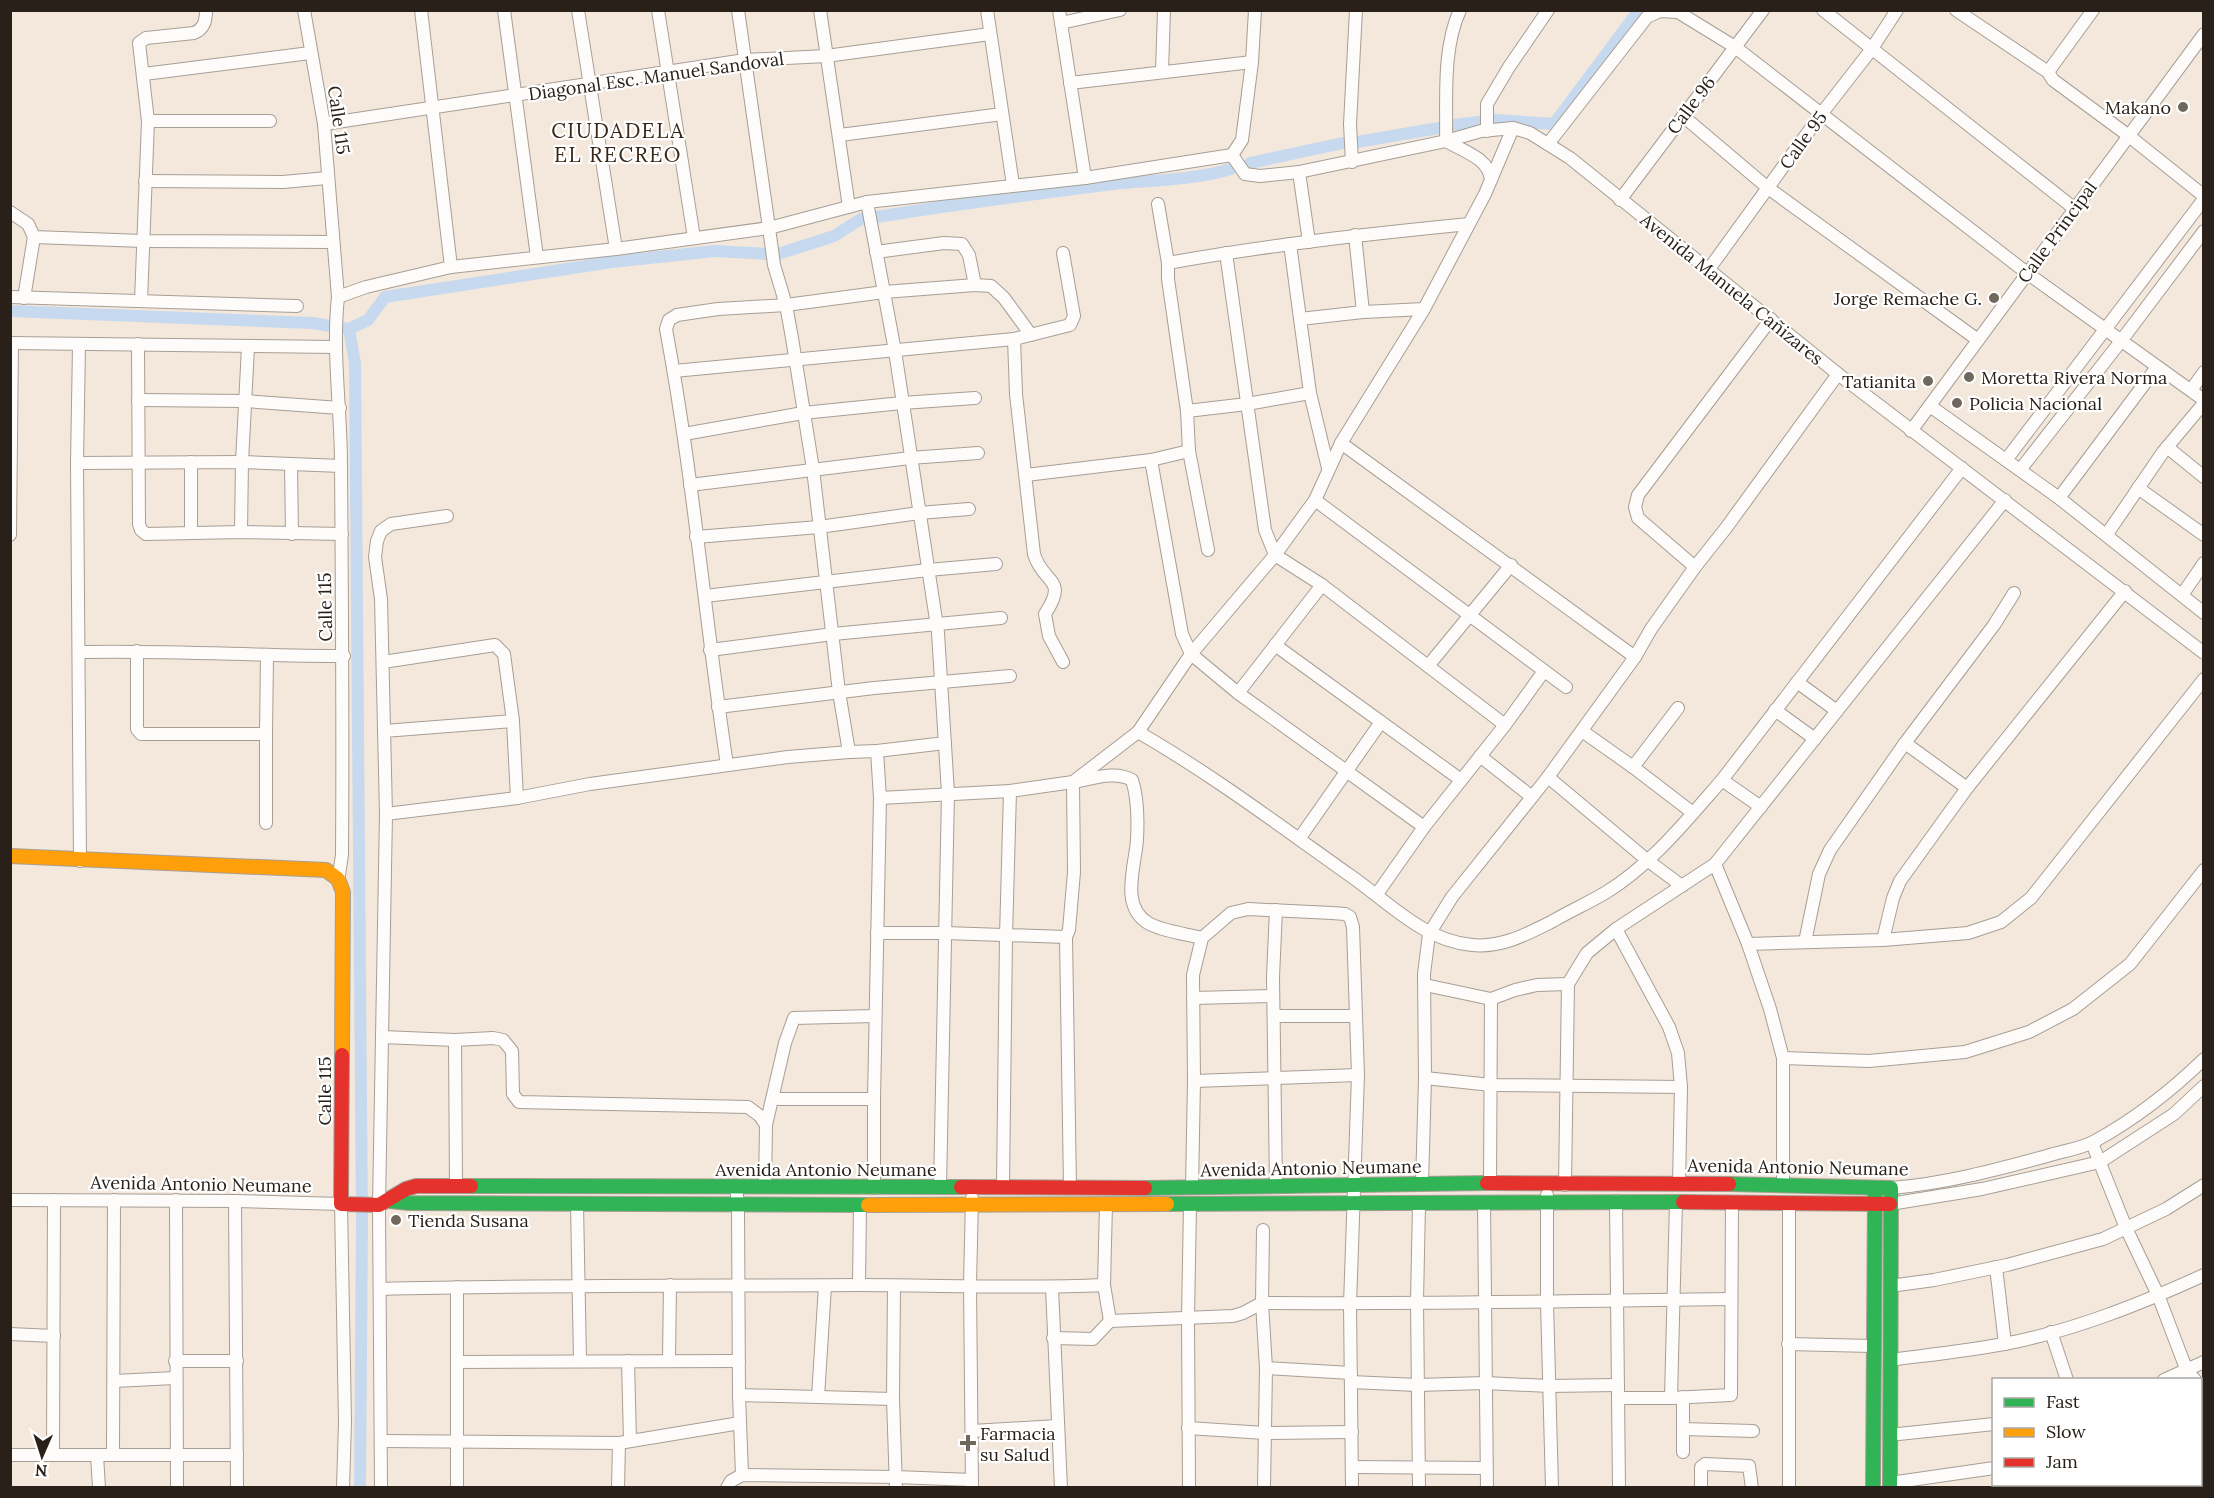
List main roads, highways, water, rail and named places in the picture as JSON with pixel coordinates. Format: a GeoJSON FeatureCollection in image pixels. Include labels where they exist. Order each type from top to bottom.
{"type":"FeatureCollection","features":[{"type":"Feature","properties":{"kind":"waterway"},"geometry":{"type":"LineString","coordinates":[[1496,120],[1554,124],[1639,10]]}},
{"type":"Feature","properties":{"kind":"waterway"},"geometry":{"type":"LineString","coordinates":[[1453,125],[1479,122]]}},
{"type":"Feature","properties":{"kind":"waterway"},"geometry":{"type":"LineString","coordinates":[[1357,142],[1439,128]]}},
{"type":"Feature","properties":{"kind":"waterway"},"geometry":{"type":"LineString","coordinates":[[1250,163],[1343,143]]}},
{"type":"Feature","properties":{"kind":"waterway"},"geometry":{"type":"LineString","coordinates":[[877,217],[1113,184],[1188,178],[1231,169]]}},
{"type":"Feature","properties":{"kind":"waterway"},"geometry":{"type":"LineString","coordinates":[[778,254],[834,236],[861,219],[867,218]]}},
{"type":"Feature","properties":{"kind":"waterway"},"geometry":{"type":"LineString","coordinates":[[349,329],[368,320],[385,297],[612,262],[715,251],[767,254]]}},
{"type":"Feature","properties":{"kind":"waterway"},"geometry":{"type":"LineString","coordinates":[[10,311],[312,323],[349,329],[355,363],[362,1221],[360,1488]]}},
{"type":"Feature","properties":{"kind":"place","name":"Makano"},"geometry":{"type":"Point","coordinates":[2183,107]}},
{"type":"Feature","properties":{"kind":"place","name":"Jorge Remache G."},"geometry":{"type":"Point","coordinates":[1994,298]}},
{"type":"Feature","properties":{"kind":"place","name":"Moretta Rivera Norma"},"geometry":{"type":"Point","coordinates":[1969,377]}},
{"type":"Feature","properties":{"kind":"place","name":"Tatianita"},"geometry":{"type":"Point","coordinates":[1928,381]}},
{"type":"Feature","properties":{"kind":"place","name":"Policia Nacional"},"geometry":{"type":"Point","coordinates":[1957,403]}},
{"type":"Feature","properties":{"kind":"place","name":"Tienda Susana"},"geometry":{"type":"Point","coordinates":[396,1220]}},
{"type":"Feature","properties":{"kind":"place","name":"Farmacia su Salud"},"geometry":{"type":"Point","coordinates":[968,1443]}},
{"type":"Feature","properties":{"kind":"district","name":"CIUDADELA EL RECREO"},"geometry":{"type":"Point","coordinates":[618,142]}}]}
